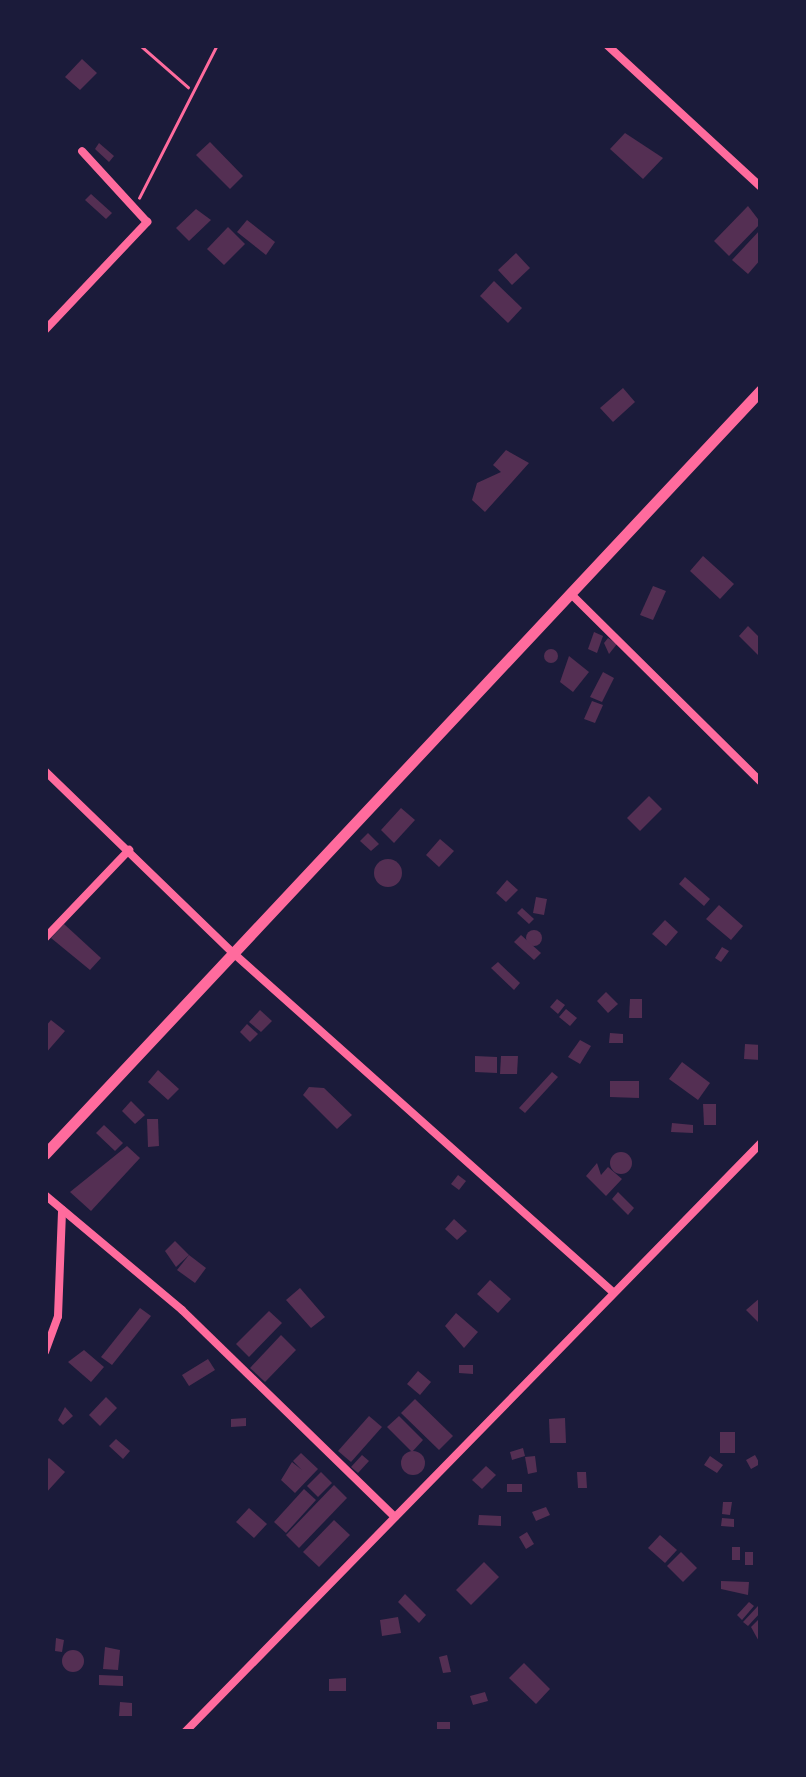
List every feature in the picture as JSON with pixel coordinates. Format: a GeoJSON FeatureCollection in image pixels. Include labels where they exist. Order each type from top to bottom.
{"type":"FeatureCollection","features":[{"type":"Feature","properties":{"kind":"main road"},"geometry":{"type":"LineString","coordinates":[[45,1154],[231,951],[574,596],[761,390]]}},
{"type":"Feature","properties":{"kind":"street"},"geometry":{"type":"LineString","coordinates":[[607,45],[761,187]]}},
{"type":"Feature","properties":{"kind":"street"},"geometry":{"type":"LineString","coordinates":[[45,330],[145,228],[137,204],[82,151]]}},
{"type":"Feature","properties":{"kind":"street"},"geometry":{"type":"LineString","coordinates":[[574,596],[761,782]]}},
{"type":"Feature","properties":{"kind":"street"},"geometry":{"type":"LineString","coordinates":[[45,771],[231,951],[614,1293]]}},
{"type":"Feature","properties":{"kind":"street"},"geometry":{"type":"LineString","coordinates":[[45,938],[129,850]]}},
{"type":"Feature","properties":{"kind":"street"},"geometry":{"type":"LineString","coordinates":[[185,1732],[761,1143]]}},
{"type":"Feature","properties":{"kind":"street"},"geometry":{"type":"LineString","coordinates":[[45,1196],[182,1310],[395,1516]]}},
{"type":"Feature","properties":{"kind":"street"},"geometry":{"type":"LineString","coordinates":[[45,1352],[58,1316],[62,1210]]}},
{"type":"Feature","properties":{"kind":"path"},"geometry":{"type":"LineString","coordinates":[[140,45],[190,88]]}},
{"type":"Feature","properties":{"kind":"path"},"geometry":{"type":"LineString","coordinates":[[137,204],[190,88],[217,45]]}},
{"type":"Feature","properties":{"kind":"building"},"geometry":{"type":"Polygon","coordinates":[[[82,59],[97,73],[80,90],[65,77],[82,59]]]}},
{"type":"Feature","properties":{"kind":"building"},"geometry":{"type":"Polygon","coordinates":[[[625,133],[663,158],[643,179],[610,149],[625,133]]]}},
{"type":"Feature","properties":{"kind":"building"},"geometry":{"type":"Polygon","coordinates":[[[210,142],[243,176],[230,189],[196,155],[210,142]]]}},
{"type":"Feature","properties":{"kind":"building"},"geometry":{"type":"Polygon","coordinates":[[[99,143],[114,156],[109,162],[95,149],[99,143]]]}},
{"type":"Feature","properties":{"kind":"building"},"geometry":{"type":"Polygon","coordinates":[[[91,194],[112,213],[106,219],[85,200],[91,194]]]}},
{"type":"Feature","properties":{"kind":"building"},"geometry":{"type":"Polygon","coordinates":[[[748,206],[761,223],[729,256],[714,241],[748,206]]]}},
{"type":"Feature","properties":{"kind":"building"},"geometry":{"type":"Polygon","coordinates":[[[196,209],[211,220],[189,241],[176,228],[196,209]]]}},
{"type":"Feature","properties":{"kind":"building"},"geometry":{"type":"Polygon","coordinates":[[[247,220],[275,242],[266,255],[237,232],[247,220]]]}},
{"type":"Feature","properties":{"kind":"building"},"geometry":{"type":"Polygon","coordinates":[[[228,227],[245,244],[224,265],[207,249],[228,227]]]}},
{"type":"Feature","properties":{"kind":"building"},"geometry":{"type":"Polygon","coordinates":[[[761,229],[761,259],[748,274],[732,260],[761,229]]]}},
{"type":"Feature","properties":{"kind":"building"},"geometry":{"type":"Polygon","coordinates":[[[516,253],[530,268],[512,285],[498,270],[516,253]]]}},
{"type":"Feature","properties":{"kind":"building"},"geometry":{"type":"Polygon","coordinates":[[[494,281],[522,308],[508,323],[480,296],[494,281]]]}},
{"type":"Feature","properties":{"kind":"building"},"geometry":{"type":"Polygon","coordinates":[[[623,388],[635,402],[613,422],[600,408],[623,388]]]}},
{"type":"Feature","properties":{"kind":"building"},"geometry":{"type":"Polygon","coordinates":[[[506,450],[529,463],[485,512],[472,500],[477,483],[501,472],[493,465],[506,450]]]}},
{"type":"Feature","properties":{"kind":"building"},"geometry":{"type":"Polygon","coordinates":[[[703,556],[734,584],[720,599],[690,571],[703,556]]]}},
{"type":"Feature","properties":{"kind":"building"},"geometry":{"type":"Polygon","coordinates":[[[653,586],[666,591],[653,620],[640,615],[653,586]]]}},
{"type":"Feature","properties":{"kind":"building"},"geometry":{"type":"Polygon","coordinates":[[[748,626],[761,639],[759,656],[739,636],[748,626]]]}},
{"type":"Feature","properties":{"kind":"building"},"geometry":{"type":"Polygon","coordinates":[[[594,632],[603,636],[597,653],[588,649],[594,632]]]}},
{"type":"Feature","properties":{"kind":"building"},"geometry":{"type":"Polygon","coordinates":[[[608,638],[617,644],[609,654],[604,643],[608,638]]]}},
{"type":"Feature","properties":{"kind":"building"},"geometry":{"type":"Polygon","coordinates":[[[551,649],[558,656],[551,663],[544,656],[551,649]]]}},
{"type":"Feature","properties":{"kind":"building"},"geometry":{"type":"Polygon","coordinates":[[[569,656],[589,672],[573,692],[560,682],[569,656]]]}},
{"type":"Feature","properties":{"kind":"building"},"geometry":{"type":"Polygon","coordinates":[[[603,672],[614,678],[602,702],[590,697],[603,672]]]}},
{"type":"Feature","properties":{"kind":"building"},"geometry":{"type":"Polygon","coordinates":[[[592,701],[603,705],[595,723],[584,719],[592,701]]]}},
{"type":"Feature","properties":{"kind":"building"},"geometry":{"type":"Polygon","coordinates":[[[649,796],[662,809],[640,831],[627,818],[649,796]]]}},
{"type":"Feature","properties":{"kind":"building"},"geometry":{"type":"Polygon","coordinates":[[[401,808],[415,820],[394,843],[381,830],[401,808]]]}},
{"type":"Feature","properties":{"kind":"building"},"geometry":{"type":"Polygon","coordinates":[[[368,833],[379,844],[371,851],[360,841],[368,833]]]}},
{"type":"Feature","properties":{"kind":"building"},"geometry":{"type":"Polygon","coordinates":[[[440,839],[454,851],[439,867],[426,855],[440,839]]]}},
{"type":"Feature","properties":{"kind":"building"},"geometry":{"type":"Polygon","coordinates":[[[388,859],[398,863],[402,873],[398,883],[388,887],[378,883],[374,873],[378,863],[388,859]]]}},
{"type":"Feature","properties":{"kind":"building"},"geometry":{"type":"Polygon","coordinates":[[[685,877],[710,899],[704,906],[679,884],[685,877]]]}},
{"type":"Feature","properties":{"kind":"building"},"geometry":{"type":"Polygon","coordinates":[[[507,880],[518,890],[506,902],[496,893],[507,880]]]}},
{"type":"Feature","properties":{"kind":"building"},"geometry":{"type":"Polygon","coordinates":[[[536,897],[547,899],[544,915],[533,913],[536,897]]]}},
{"type":"Feature","properties":{"kind":"building"},"geometry":{"type":"Polygon","coordinates":[[[719,905],[743,926],[731,940],[706,919],[719,905]]]}},
{"type":"Feature","properties":{"kind":"building"},"geometry":{"type":"Polygon","coordinates":[[[522,908],[534,919],[529,924],[517,913],[522,908]]]}},
{"type":"Feature","properties":{"kind":"building"},"geometry":{"type":"Polygon","coordinates":[[[665,920],[678,932],[666,946],[652,934],[665,920]]]}},
{"type":"Feature","properties":{"kind":"building"},"geometry":{"type":"Polygon","coordinates":[[[64,924],[101,958],[90,970],[51,938],[64,924]]]}},
{"type":"Feature","properties":{"kind":"building"},"geometry":{"type":"Polygon","coordinates":[[[534,930],[542,938],[534,946],[526,938],[534,930]]]}},
{"type":"Feature","properties":{"kind":"building"},"geometry":{"type":"Polygon","coordinates":[[[521,935],[541,953],[534,960],[514,942],[521,935]]]}},
{"type":"Feature","properties":{"kind":"building"},"geometry":{"type":"Polygon","coordinates":[[[722,947],[729,951],[721,962],[715,958],[722,947]]]}},
{"type":"Feature","properties":{"kind":"building"},"geometry":{"type":"Polygon","coordinates":[[[498,962],[520,983],[514,990],[491,968],[498,962]]]}},
{"type":"Feature","properties":{"kind":"building"},"geometry":{"type":"Polygon","coordinates":[[[606,992],[618,1004],[608,1013],[597,1001],[606,992]]]}},
{"type":"Feature","properties":{"kind":"building"},"geometry":{"type":"Polygon","coordinates":[[[557,999],[565,1005],[558,1014],[550,1007],[557,999]]]}},
{"type":"Feature","properties":{"kind":"building"},"geometry":{"type":"Polygon","coordinates":[[[630,999],[642,999],[642,1018],[629,1018],[630,999]]]}},
{"type":"Feature","properties":{"kind":"building"},"geometry":{"type":"Polygon","coordinates":[[[566,1009],[577,1018],[570,1026],[559,1017],[566,1009]]]}},
{"type":"Feature","properties":{"kind":"building"},"geometry":{"type":"Polygon","coordinates":[[[260,1010],[272,1021],[261,1032],[249,1022],[260,1010]]]}},
{"type":"Feature","properties":{"kind":"building"},"geometry":{"type":"Polygon","coordinates":[[[51,1020],[65,1031],[45,1054],[45,1027],[51,1020]]]}},
{"type":"Feature","properties":{"kind":"building"},"geometry":{"type":"Polygon","coordinates":[[[247,1024],[258,1034],[250,1042],[240,1032],[247,1024]]]}},
{"type":"Feature","properties":{"kind":"building"},"geometry":{"type":"Polygon","coordinates":[[[610,1033],[623,1034],[623,1043],[609,1043],[610,1033]]]}},
{"type":"Feature","properties":{"kind":"building"},"geometry":{"type":"Polygon","coordinates":[[[580,1040],[591,1046],[580,1064],[568,1057],[580,1040]]]}},
{"type":"Feature","properties":{"kind":"building"},"geometry":{"type":"Polygon","coordinates":[[[745,1044],[761,1045],[761,1060],[744,1059],[745,1044]]]}},
{"type":"Feature","properties":{"kind":"building"},"geometry":{"type":"Polygon","coordinates":[[[475,1056],[497,1057],[497,1073],[475,1072],[475,1056]]]}},
{"type":"Feature","properties":{"kind":"building"},"geometry":{"type":"Polygon","coordinates":[[[501,1056],[518,1056],[517,1074],[500,1074],[501,1056]]]}},
{"type":"Feature","properties":{"kind":"building"},"geometry":{"type":"Polygon","coordinates":[[[682,1062],[710,1083],[698,1100],[669,1079],[682,1062]]]}},
{"type":"Feature","properties":{"kind":"building"},"geometry":{"type":"Polygon","coordinates":[[[158,1070],[179,1089],[168,1100],[148,1082],[158,1070]]]}},
{"type":"Feature","properties":{"kind":"building"},"geometry":{"type":"Polygon","coordinates":[[[552,1072],[558,1077],[525,1113],[519,1108],[552,1072]]]}},
{"type":"Feature","properties":{"kind":"building"},"geometry":{"type":"Polygon","coordinates":[[[610,1081],[639,1081],[639,1098],[610,1097],[610,1081]]]}},
{"type":"Feature","properties":{"kind":"building"},"geometry":{"type":"Polygon","coordinates":[[[309,1087],[324,1088],[352,1115],[337,1129],[303,1095],[309,1087]]]}},
{"type":"Feature","properties":{"kind":"building"},"geometry":{"type":"Polygon","coordinates":[[[131,1101],[145,1115],[135,1124],[122,1111],[131,1101]]]}},
{"type":"Feature","properties":{"kind":"building"},"geometry":{"type":"Polygon","coordinates":[[[703,1104],[716,1104],[716,1125],[704,1125],[703,1104]]]}},
{"type":"Feature","properties":{"kind":"building"},"geometry":{"type":"Polygon","coordinates":[[[147,1119],[158,1119],[159,1146],[148,1147],[147,1119]]]}},
{"type":"Feature","properties":{"kind":"building"},"geometry":{"type":"Polygon","coordinates":[[[672,1123],[693,1125],[693,1133],[671,1132],[672,1123]]]}},
{"type":"Feature","properties":{"kind":"building"},"geometry":{"type":"Polygon","coordinates":[[[104,1125],[123,1143],[115,1151],[96,1133],[104,1125]]]}},
{"type":"Feature","properties":{"kind":"building"},"geometry":{"type":"Polygon","coordinates":[[[127,1146],[140,1158],[91,1211],[70,1192],[127,1146]]]}},
{"type":"Feature","properties":{"kind":"building"},"geometry":{"type":"Polygon","coordinates":[[[621,1152],[632,1163],[621,1174],[610,1163],[621,1152]]]}},
{"type":"Feature","properties":{"kind":"building"},"geometry":{"type":"Polygon","coordinates":[[[597,1163],[601,1175],[608,1167],[622,1179],[606,1196],[586,1176],[597,1163]]]}},
{"type":"Feature","properties":{"kind":"building"},"geometry":{"type":"Polygon","coordinates":[[[458,1175],[466,1181],[459,1190],[451,1184],[458,1175]]]}},
{"type":"Feature","properties":{"kind":"building"},"geometry":{"type":"Polygon","coordinates":[[[618,1192],[634,1208],[628,1215],[612,1199],[618,1192]]]}},
{"type":"Feature","properties":{"kind":"building"},"geometry":{"type":"Polygon","coordinates":[[[454,1219],[467,1231],[457,1240],[445,1229],[454,1219]]]}},
{"type":"Feature","properties":{"kind":"building"},"geometry":{"type":"Polygon","coordinates":[[[175,1241],[189,1255],[176,1267],[165,1251],[175,1241]]]}},
{"type":"Feature","properties":{"kind":"building"},"geometry":{"type":"Polygon","coordinates":[[[189,1255],[206,1268],[195,1283],[177,1270],[189,1255]]]}},
{"type":"Feature","properties":{"kind":"building"},"geometry":{"type":"Polygon","coordinates":[[[490,1280],[511,1299],[498,1313],[477,1294],[490,1280]]]}},
{"type":"Feature","properties":{"kind":"building"},"geometry":{"type":"Polygon","coordinates":[[[300,1288],[325,1317],[311,1328],[286,1300],[300,1288]]]}},
{"type":"Feature","properties":{"kind":"building"},"geometry":{"type":"Polygon","coordinates":[[[761,1297],[761,1321],[759,1323],[746,1310],[761,1297]]]}},
{"type":"Feature","properties":{"kind":"building"},"geometry":{"type":"Polygon","coordinates":[[[140,1308],[151,1316],[112,1365],[101,1357],[140,1308]]]}},
{"type":"Feature","properties":{"kind":"building"},"geometry":{"type":"Polygon","coordinates":[[[269,1311],[282,1323],[249,1357],[236,1344],[269,1311]]]}},
{"type":"Feature","properties":{"kind":"building"},"geometry":{"type":"Polygon","coordinates":[[[456,1313],[478,1332],[464,1348],[445,1326],[456,1313]]]}},
{"type":"Feature","properties":{"kind":"building"},"geometry":{"type":"Polygon","coordinates":[[[281,1335],[296,1350],[265,1382],[250,1368],[281,1335]]]}},
{"type":"Feature","properties":{"kind":"building"},"geometry":{"type":"Polygon","coordinates":[[[84,1350],[104,1367],[91,1382],[68,1362],[84,1350]]]}},
{"type":"Feature","properties":{"kind":"building"},"geometry":{"type":"Polygon","coordinates":[[[208,1359],[215,1370],[189,1386],[182,1375],[208,1359]]]}},
{"type":"Feature","properties":{"kind":"building"},"geometry":{"type":"Polygon","coordinates":[[[459,1365],[473,1365],[473,1374],[459,1373],[459,1365]]]}},
{"type":"Feature","properties":{"kind":"building"},"geometry":{"type":"Polygon","coordinates":[[[418,1371],[431,1382],[420,1395],[407,1384],[418,1371]]]}},
{"type":"Feature","properties":{"kind":"building"},"geometry":{"type":"Polygon","coordinates":[[[106,1397],[117,1408],[100,1426],[89,1415],[106,1397]]]}},
{"type":"Feature","properties":{"kind":"building"},"geometry":{"type":"Polygon","coordinates":[[[415,1399],[453,1436],[439,1450],[401,1413],[415,1399]]]}},
{"type":"Feature","properties":{"kind":"building"},"geometry":{"type":"Polygon","coordinates":[[[65,1407],[73,1416],[63,1425],[58,1420],[65,1407]]]}},
{"type":"Feature","properties":{"kind":"building"},"geometry":{"type":"Polygon","coordinates":[[[369,1416],[382,1427],[351,1462],[338,1451],[369,1416]]]}},
{"type":"Feature","properties":{"kind":"building"},"geometry":{"type":"Polygon","coordinates":[[[399,1416],[423,1440],[412,1452],[387,1427],[399,1416]]]}},
{"type":"Feature","properties":{"kind":"building"},"geometry":{"type":"Polygon","coordinates":[[[246,1418],[246,1426],[231,1427],[231,1419],[246,1418]]]}},
{"type":"Feature","properties":{"kind":"building"},"geometry":{"type":"Polygon","coordinates":[[[565,1418],[566,1443],[550,1443],[549,1419],[565,1418]]]}},
{"type":"Feature","properties":{"kind":"building"},"geometry":{"type":"Polygon","coordinates":[[[720,1432],[735,1432],[735,1453],[720,1453],[720,1432]]]}},
{"type":"Feature","properties":{"kind":"building"},"geometry":{"type":"Polygon","coordinates":[[[116,1439],[130,1451],[123,1459],[109,1446],[116,1439]]]}},
{"type":"Feature","properties":{"kind":"building"},"geometry":{"type":"Polygon","coordinates":[[[523,1448],[525,1456],[512,1460],[510,1452],[523,1448]]]}},
{"type":"Feature","properties":{"kind":"building"},"geometry":{"type":"Polygon","coordinates":[[[413,1451],[422,1454],[422,1472],[413,1475],[404,1472],[401,1463],[404,1454],[413,1451]]]}},
{"type":"Feature","properties":{"kind":"building"},"geometry":{"type":"Polygon","coordinates":[[[301,1453],[318,1469],[295,1493],[281,1480],[292,1462],[302,1470],[293,1461],[301,1453]]]}},
{"type":"Feature","properties":{"kind":"building"},"geometry":{"type":"Polygon","coordinates":[[[362,1455],[369,1461],[358,1473],[351,1467],[362,1455]]]}},
{"type":"Feature","properties":{"kind":"building"},"geometry":{"type":"Polygon","coordinates":[[[755,1455],[760,1464],[751,1469],[746,1460],[755,1455]]]}},
{"type":"Feature","properties":{"kind":"building"},"geometry":{"type":"Polygon","coordinates":[[[535,1456],[537,1472],[528,1474],[525,1457],[535,1456]]]}},
{"type":"Feature","properties":{"kind":"building"},"geometry":{"type":"Polygon","coordinates":[[[710,1456],[723,1465],[717,1473],[704,1465],[710,1456]]]}},
{"type":"Feature","properties":{"kind":"building"},"geometry":{"type":"Polygon","coordinates":[[[49,1458],[65,1472],[45,1494],[45,1462],[49,1458]]]}},
{"type":"Feature","properties":{"kind":"building"},"geometry":{"type":"Polygon","coordinates":[[[486,1466],[496,1475],[482,1489],[472,1480],[486,1466]]]}},
{"type":"Feature","properties":{"kind":"building"},"geometry":{"type":"Polygon","coordinates":[[[321,1472],[332,1483],[318,1497],[307,1486],[321,1472]]]}},
{"type":"Feature","properties":{"kind":"building"},"geometry":{"type":"Polygon","coordinates":[[[577,1472],[586,1472],[587,1488],[578,1488],[577,1472]]]}},
{"type":"Feature","properties":{"kind":"building"},"geometry":{"type":"Polygon","coordinates":[[[507,1484],[522,1484],[522,1492],[507,1492],[507,1484]]]}},
{"type":"Feature","properties":{"kind":"building"},"geometry":{"type":"Polygon","coordinates":[[[334,1485],[347,1498],[299,1548],[286,1535],[334,1485]]]}},
{"type":"Feature","properties":{"kind":"building"},"geometry":{"type":"Polygon","coordinates":[[[304,1489],[316,1500],[286,1533],[274,1522],[304,1489]]]}},
{"type":"Feature","properties":{"kind":"building"},"geometry":{"type":"Polygon","coordinates":[[[723,1502],[732,1502],[730,1515],[722,1514],[723,1502]]]}},
{"type":"Feature","properties":{"kind":"building"},"geometry":{"type":"Polygon","coordinates":[[[546,1507],[550,1515],[536,1521],[532,1512],[546,1507]]]}},
{"type":"Feature","properties":{"kind":"building"},"geometry":{"type":"Polygon","coordinates":[[[249,1508],[267,1524],[254,1538],[236,1522],[249,1508]]]}},
{"type":"Feature","properties":{"kind":"building"},"geometry":{"type":"Polygon","coordinates":[[[479,1515],[501,1516],[501,1526],[478,1525],[479,1515]]]}},
{"type":"Feature","properties":{"kind":"building"},"geometry":{"type":"Polygon","coordinates":[[[722,1518],[734,1519],[734,1527],[721,1526],[722,1518]]]}},
{"type":"Feature","properties":{"kind":"building"},"geometry":{"type":"Polygon","coordinates":[[[334,1520],[350,1535],[319,1567],[303,1552],[334,1520]]]}},
{"type":"Feature","properties":{"kind":"building"},"geometry":{"type":"Polygon","coordinates":[[[527,1532],[534,1544],[526,1549],[519,1537],[527,1532]]]}},
{"type":"Feature","properties":{"kind":"building"},"geometry":{"type":"Polygon","coordinates":[[[660,1535],[677,1550],[665,1563],[648,1548],[660,1535]]]}},
{"type":"Feature","properties":{"kind":"building"},"geometry":{"type":"Polygon","coordinates":[[[732,1547],[740,1547],[740,1560],[732,1560],[732,1547]]]}},
{"type":"Feature","properties":{"kind":"building"},"geometry":{"type":"Polygon","coordinates":[[[681,1552],[697,1568],[683,1582],[667,1566],[681,1552]]]}},
{"type":"Feature","properties":{"kind":"building"},"geometry":{"type":"Polygon","coordinates":[[[745,1552],[753,1552],[753,1565],[745,1565],[745,1552]]]}},
{"type":"Feature","properties":{"kind":"building"},"geometry":{"type":"Polygon","coordinates":[[[484,1562],[499,1577],[471,1605],[456,1590],[484,1562]]]}},
{"type":"Feature","properties":{"kind":"building"},"geometry":{"type":"Polygon","coordinates":[[[721,1581],[749,1582],[748,1595],[721,1589],[721,1581]]]}},
{"type":"Feature","properties":{"kind":"building"},"geometry":{"type":"Polygon","coordinates":[[[405,1594],[426,1615],[419,1623],[398,1602],[405,1594]]]}},
{"type":"Feature","properties":{"kind":"building"},"geometry":{"type":"Polygon","coordinates":[[[749,1602],[754,1606],[742,1620],[737,1615],[749,1602]]]}},
{"type":"Feature","properties":{"kind":"building"},"geometry":{"type":"Polygon","coordinates":[[[758,1606],[761,1612],[748,1626],[743,1622],[758,1606]]]}},
{"type":"Feature","properties":{"kind":"building"},"geometry":{"type":"Polygon","coordinates":[[[398,1617],[401,1633],[382,1636],[380,1620],[398,1617]]]}},
{"type":"Feature","properties":{"kind":"building"},"geometry":{"type":"Polygon","coordinates":[[[761,1617],[761,1645],[751,1627],[761,1617]]]}},
{"type":"Feature","properties":{"kind":"building"},"geometry":{"type":"Polygon","coordinates":[[[56,1638],[64,1640],[62,1652],[55,1651],[56,1638]]]}},
{"type":"Feature","properties":{"kind":"building"},"geometry":{"type":"Polygon","coordinates":[[[105,1647],[120,1650],[118,1670],[103,1669],[105,1647]]]}},
{"type":"Feature","properties":{"kind":"building"},"geometry":{"type":"Polygon","coordinates":[[[73,1650],[84,1661],[73,1672],[62,1661],[73,1650]]]}},
{"type":"Feature","properties":{"kind":"building"},"geometry":{"type":"Polygon","coordinates":[[[447,1655],[451,1672],[443,1673],[439,1657],[447,1655]]]}},
{"type":"Feature","properties":{"kind":"building"},"geometry":{"type":"Polygon","coordinates":[[[524,1663],[550,1689],[536,1704],[509,1678],[524,1663]]]}},
{"type":"Feature","properties":{"kind":"building"},"geometry":{"type":"Polygon","coordinates":[[[99,1675],[123,1676],[123,1686],[99,1685],[99,1675]]]}},
{"type":"Feature","properties":{"kind":"building"},"geometry":{"type":"Polygon","coordinates":[[[346,1678],[346,1691],[329,1691],[329,1679],[346,1678]]]}},
{"type":"Feature","properties":{"kind":"building"},"geometry":{"type":"Polygon","coordinates":[[[485,1692],[488,1701],[473,1705],[470,1696],[485,1692]]]}},
{"type":"Feature","properties":{"kind":"building"},"geometry":{"type":"Polygon","coordinates":[[[120,1702],[132,1703],[132,1716],[119,1716],[120,1702]]]}},
{"type":"Feature","properties":{"kind":"building"},"geometry":{"type":"Polygon","coordinates":[[[437,1722],[450,1722],[450,1732],[437,1732],[437,1722]]]}}]}
